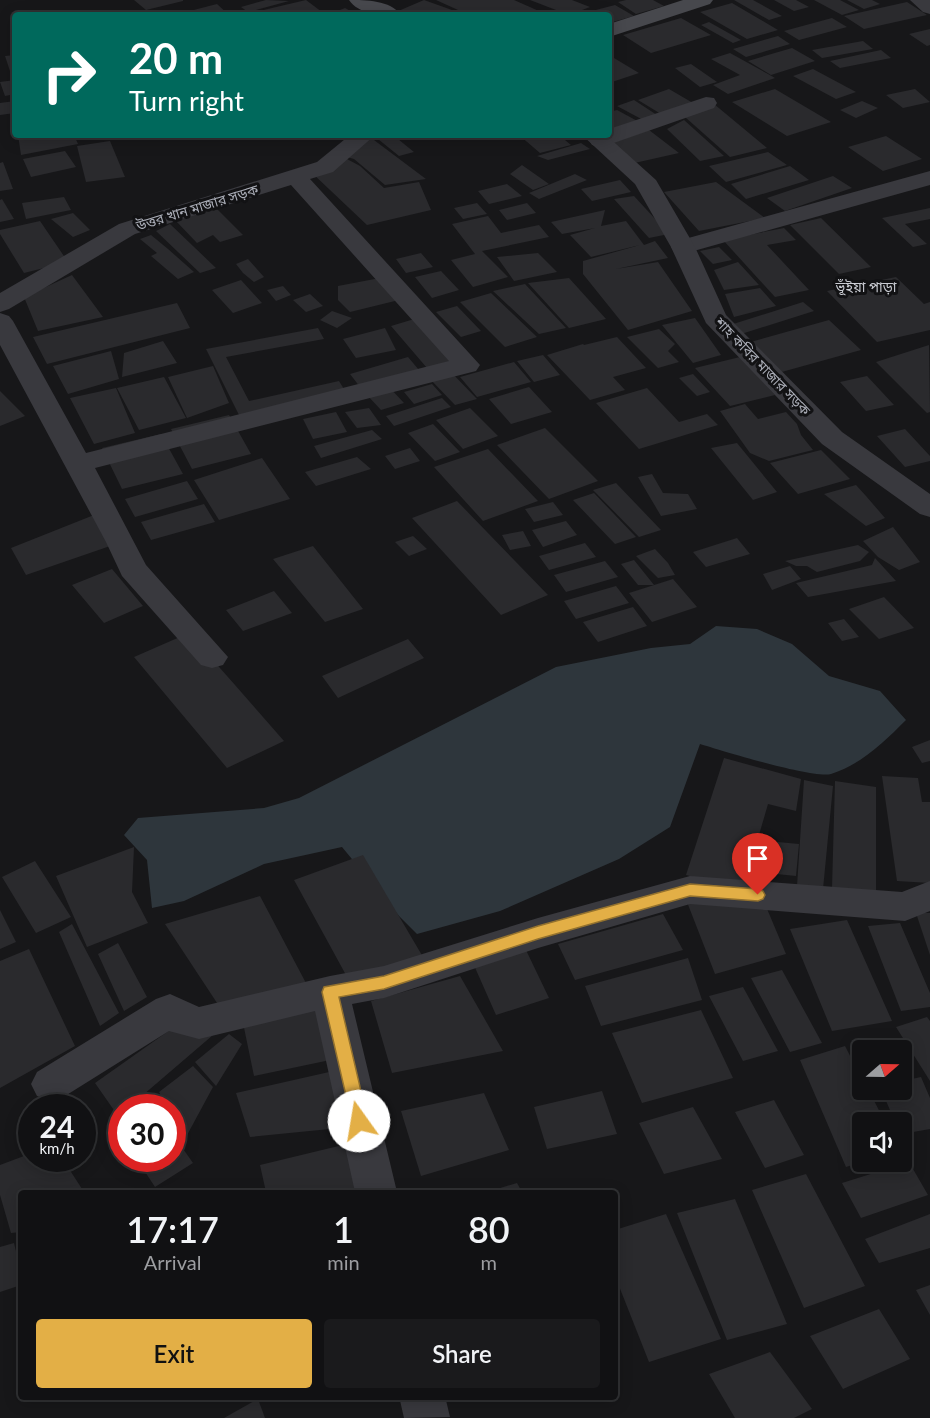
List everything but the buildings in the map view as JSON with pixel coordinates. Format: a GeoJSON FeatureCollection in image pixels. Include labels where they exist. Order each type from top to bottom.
{"type":"FeatureCollection","features":[{"type":"Feature","properties":{"kind":"main road"},"geometry":{"type":"LineString","coordinates":[[359,0],[385,12]]}},
{"type":"Feature","properties":{"kind":"main road"},"geometry":{"type":"LineString","coordinates":[[612,30],[703,0]]}},
{"type":"Feature","properties":{"kind":"street"},"geometry":{"type":"LineString","coordinates":[[920,0],[930,8]]}},
{"type":"Feature","properties":{"kind":"street"},"geometry":{"type":"LineString","coordinates":[[612,133],[706,103]]}},
{"type":"Feature","properties":{"kind":"street","name":"উত্তর খান মাজার সড়ক"},"geometry":{"type":"LineString","coordinates":[[0,304],[127,229],[325,167],[360,138]]}},
{"type":"Feature","properties":{"kind":"street","name":"শাহ কবির মাজার সড়ক"},"geometry":{"type":"LineString","coordinates":[[596,138],[644,180],[662,206],[715,318],[832,438],[930,508]]}},
{"type":"Feature","properties":{"kind":"street"},"geometry":{"type":"LineString","coordinates":[[77,464],[467,365],[295,176]]}},
{"type":"Feature","properties":{"kind":"street"},"geometry":{"type":"LineString","coordinates":[[683,247],[769,225],[850,198],[930,178]]}},
{"type":"Feature","properties":{"kind":"street"},"geometry":{"type":"LineString","coordinates":[[0,321],[133,569],[212,657]]}},
{"type":"Feature","properties":{"kind":"street"},"geometry":{"type":"LineString","coordinates":[[51,1084],[170,1010],[184,1020],[199,1023],[330,992],[384,982],[538,933],[690,890],[905,907],[930,895]]}},
{"type":"Feature","properties":{"kind":"street"},"geometry":{"type":"LineString","coordinates":[[330,992],[376,1190]]}},
{"type":"Feature","properties":{"kind":"shaded area"},"geometry":{"type":"Polygon","coordinates":[[[716,626],[757,629],[792,644],[829,676],[880,691],[906,720],[863,758],[831,774],[788,769],[700,744],[670,827],[619,859],[500,911],[417,934],[399,916],[342,847],[264,864],[184,901],[152,908],[147,860],[124,835],[138,818],[264,808],[299,798],[556,667],[651,648],[690,644],[716,626]]]}},
{"type":"Feature","properties":{"kind":"district","name":"ভূঁইয়া পাড়া"},"geometry":{"type":"Point","coordinates":[866,286]}},
{"type":"Feature","properties":{"kind":"route"},"geometry":{"type":"LineString","coordinates":[[359,1121],[330,992],[384,982],[538,933],[690,890],[758,895]]}}]}
